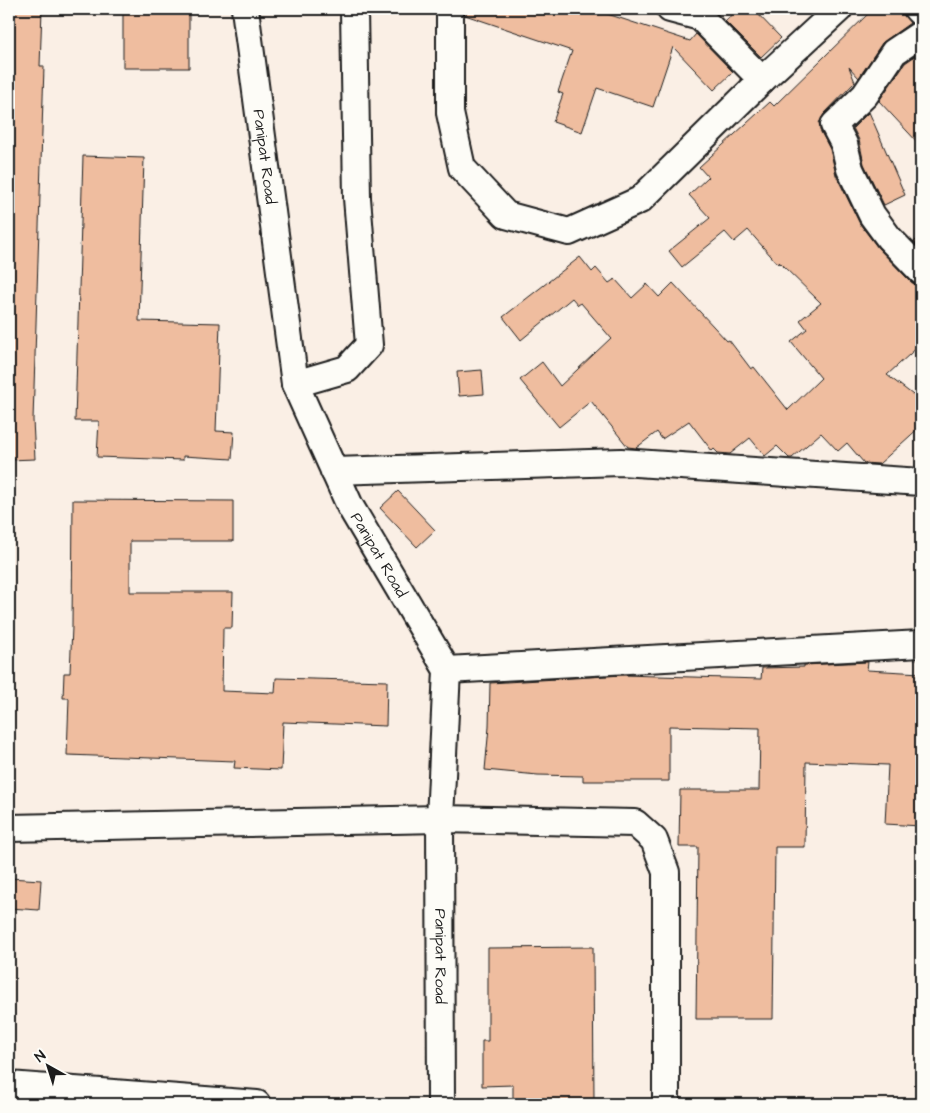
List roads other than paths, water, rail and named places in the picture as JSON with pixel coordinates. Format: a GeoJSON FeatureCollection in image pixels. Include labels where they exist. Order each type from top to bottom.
{"type":"FeatureCollection","features":[{"type":"Feature","properties":{"kind":"street","name":"Panipat Road"},"geometry":{"type":"LineString","coordinates":[[246,9],[294,384],[350,506],[447,670],[440,819],[441,1104]]}},
{"type":"Feature","properties":{"kind":"street"},"geometry":{"type":"LineString","coordinates":[[294,384],[347,369],[369,345],[357,198],[354,9]]}},
{"type":"Feature","properties":{"kind":"street"},"geometry":{"type":"LineString","coordinates":[[450,9],[450,113],[462,168],[506,215],[569,232],[640,200],[762,80],[839,9]]}},
{"type":"Feature","properties":{"kind":"street"},"geometry":{"type":"LineString","coordinates":[[670,9],[700,17],[762,80]]}},
{"type":"Feature","properties":{"kind":"street"},"geometry":{"type":"LineString","coordinates":[[918,9],[921,13]]}},
{"type":"Feature","properties":{"kind":"street"},"geometry":{"type":"LineString","coordinates":[[921,34],[894,52],[865,96],[834,125],[844,144],[850,169],[872,215],[889,238],[921,271]]}},
{"type":"Feature","properties":{"kind":"street"},"geometry":{"type":"LineString","coordinates":[[334,471],[621,462],[921,482]]}},
{"type":"Feature","properties":{"kind":"street"},"geometry":{"type":"LineString","coordinates":[[447,670],[921,644]]}},
{"type":"Feature","properties":{"kind":"street"},"geometry":{"type":"LineString","coordinates":[[9,828],[440,819],[634,823],[654,840],[666,872],[666,1104]]}},
{"type":"Feature","properties":{"kind":"street"},"geometry":{"type":"LineString","coordinates":[[9,1085],[257,1104]]}}]}
